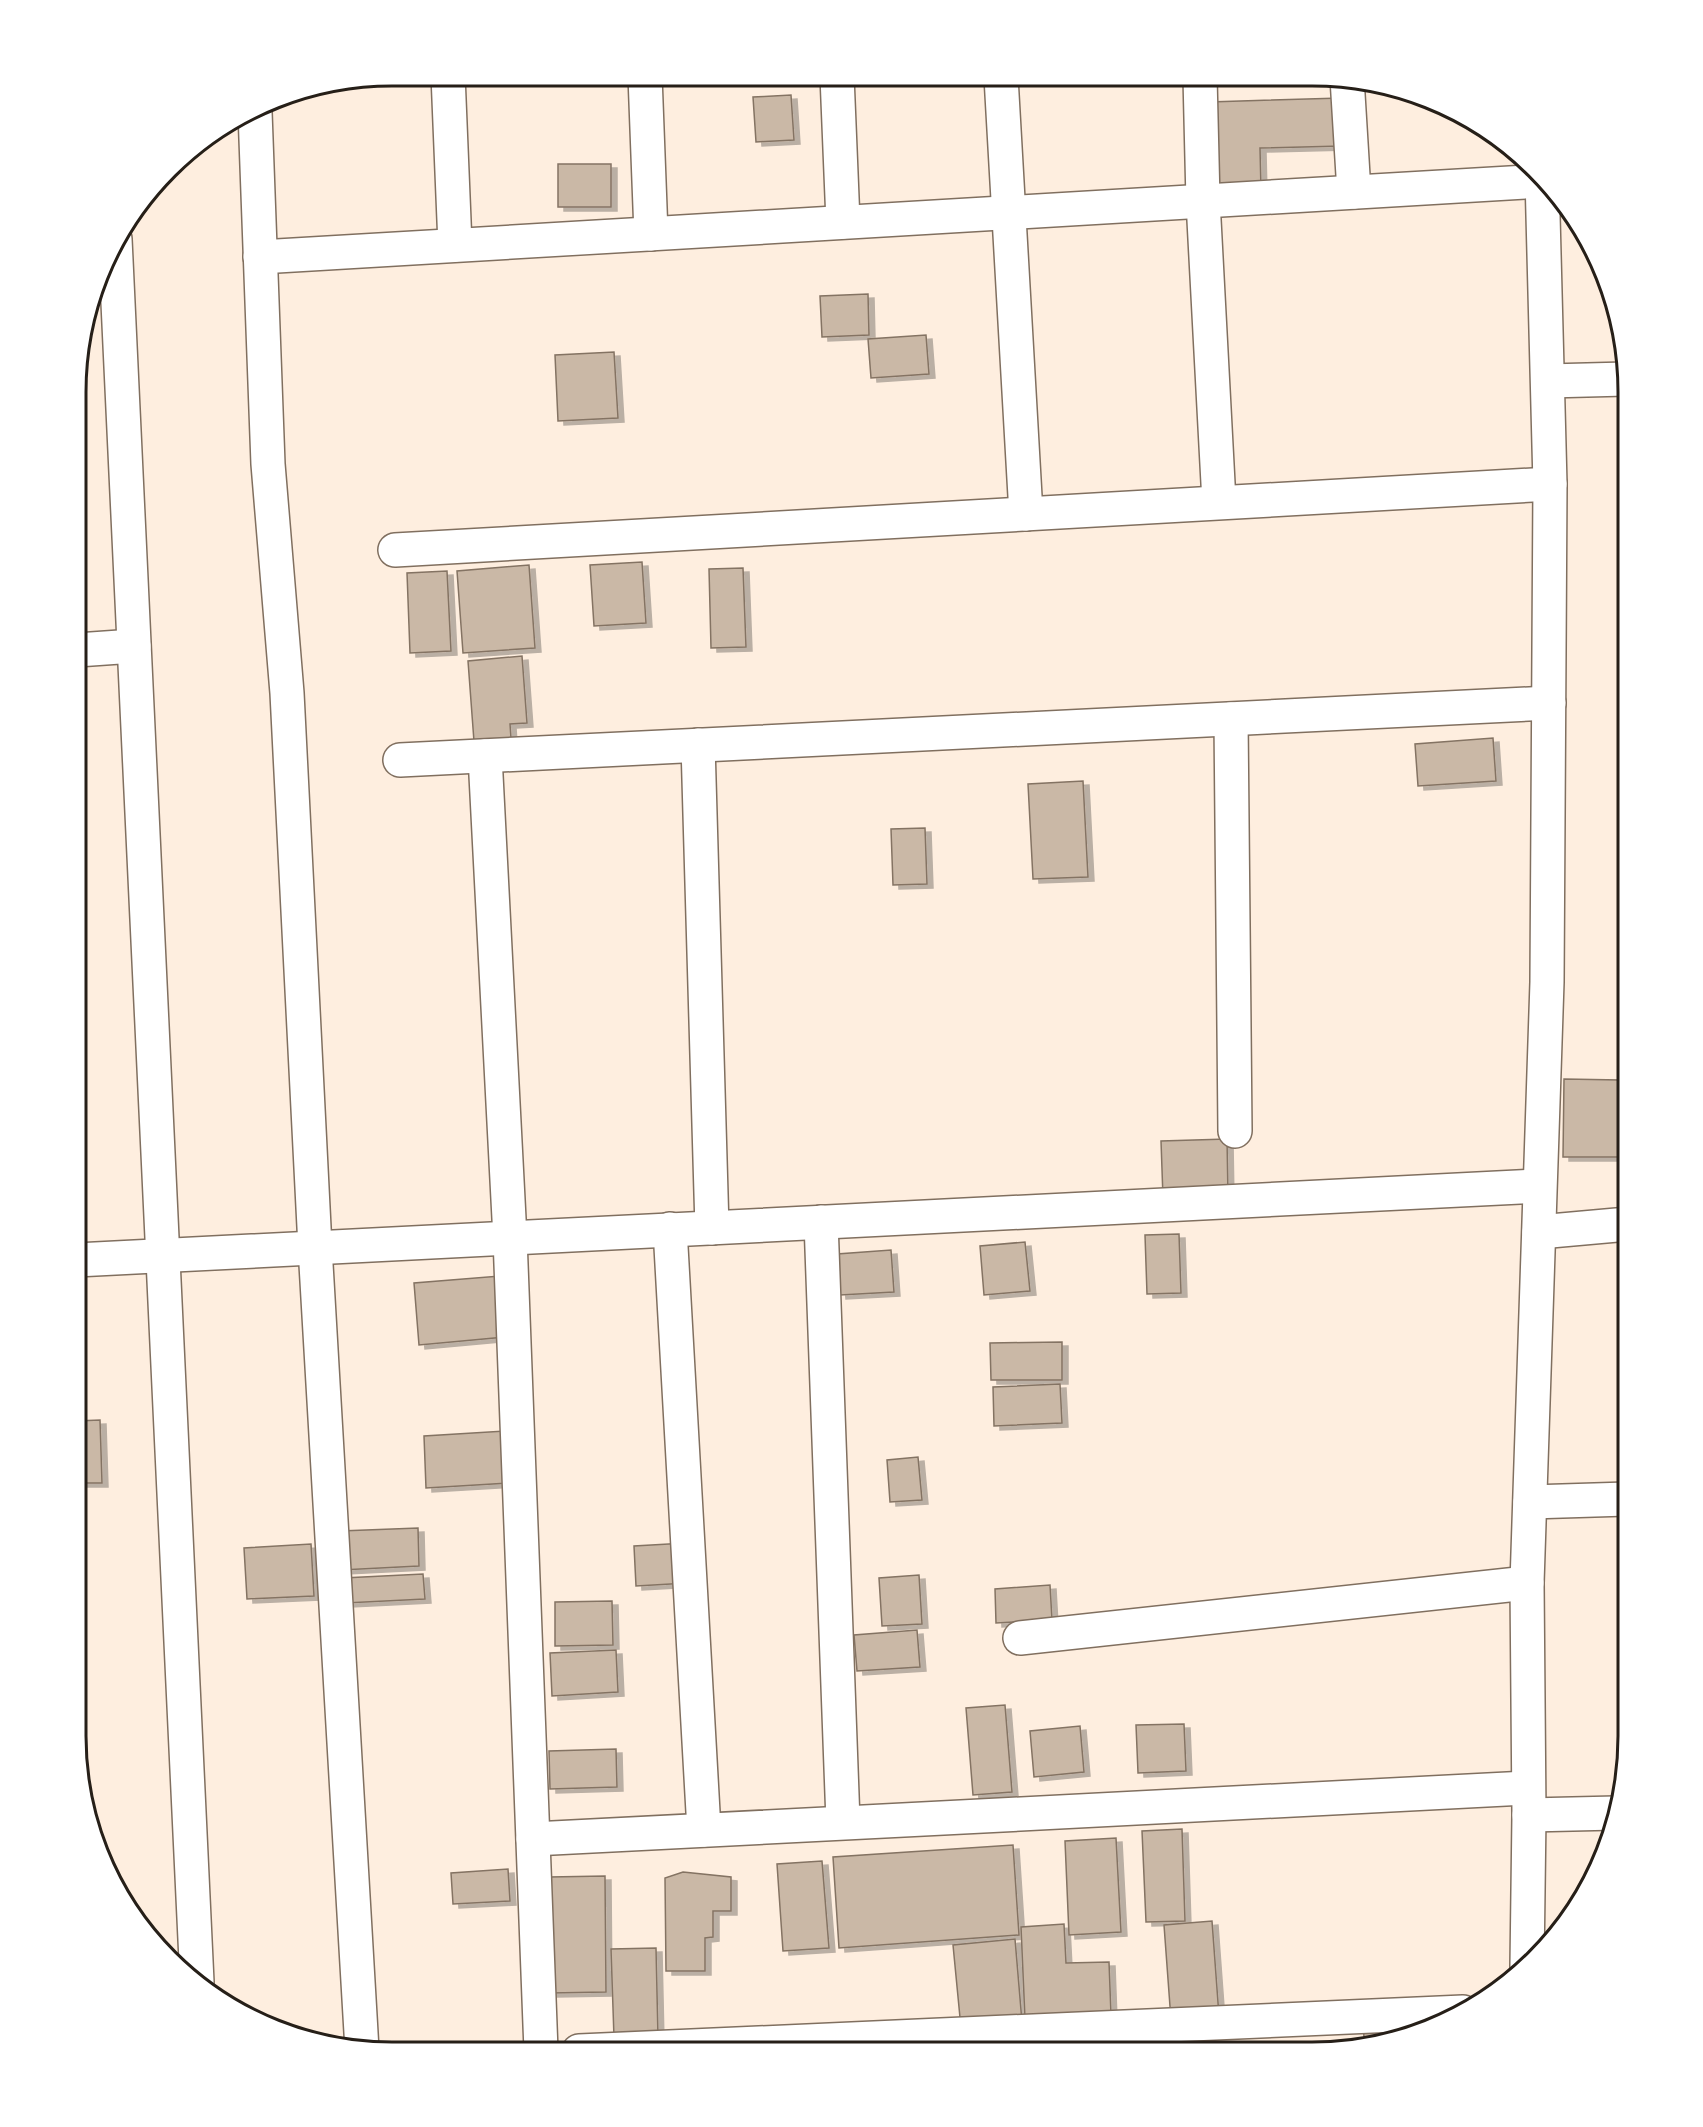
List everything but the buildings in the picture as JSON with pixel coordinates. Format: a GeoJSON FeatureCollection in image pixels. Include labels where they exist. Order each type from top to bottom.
{"type":"FeatureCollection","features":[{"type":"Feature","properties":{"kind":"street"},"geometry":{"type":"LineString","coordinates":[[448,86],[455,245]]}},
{"type":"Feature","properties":{"kind":"street"},"geometry":{"type":"LineString","coordinates":[[645,86],[651,234]]}},
{"type":"Feature","properties":{"kind":"street"},"geometry":{"type":"LineString","coordinates":[[837,86],[843,222]]}},
{"type":"Feature","properties":{"kind":"street"},"geometry":{"type":"LineString","coordinates":[[1002,86],[1026,514]]}},
{"type":"Feature","properties":{"kind":"street"},"geometry":{"type":"LineString","coordinates":[[1200,86],[1203,201],[1219,502]]}},
{"type":"Feature","properties":{"kind":"street"},"geometry":{"type":"LineString","coordinates":[[1348,88],[1354,192]]}},
{"type":"Feature","properties":{"kind":"street"},"geometry":{"type":"LineString","coordinates":[[255,117],[268,464],[287,693],[315,1247],[361,2040]]}},
{"type":"Feature","properties":{"kind":"street"},"geometry":{"type":"LineString","coordinates":[[260,257],[1532,180]]}},
{"type":"Feature","properties":{"kind":"street"},"geometry":{"type":"LineString","coordinates":[[1527,1953],[1527,1583],[1539,1232],[1538,1186],[1547,982],[1550,484],[1542,192]]}},
{"type":"Feature","properties":{"kind":"street"},"geometry":{"type":"LineString","coordinates":[[116,259],[196,1971]]}},
{"type":"Feature","properties":{"kind":"street"},"geometry":{"type":"LineString","coordinates":[[1548,381],[1617,379]]}},
{"type":"Feature","properties":{"kind":"street"},"geometry":{"type":"LineString","coordinates":[[395,550],[1550,484]]}},
{"type":"Feature","properties":{"kind":"street"},"geometry":{"type":"LineString","coordinates":[[86,649],[134,646]]}},
{"type":"Feature","properties":{"kind":"street"},"geometry":{"type":"LineString","coordinates":[[400,760],[1549,703]]}},
{"type":"Feature","properties":{"kind":"street"},"geometry":{"type":"LineString","coordinates":[[1231,719],[1235,1131]]}},
{"type":"Feature","properties":{"kind":"street"},"geometry":{"type":"LineString","coordinates":[[698,745],[712,1228]]}},
{"type":"Feature","properties":{"kind":"street"},"geometry":{"type":"LineString","coordinates":[[485,756],[510,1238],[541,2042]]}},
{"type":"Feature","properties":{"kind":"street"},"geometry":{"type":"LineString","coordinates":[[86,1260],[1538,1186]]}},
{"type":"Feature","properties":{"kind":"street"},"geometry":{"type":"LineString","coordinates":[[821,1222],[843,1822]]}},
{"type":"Feature","properties":{"kind":"street"},"geometry":{"type":"LineString","coordinates":[[1539,1232],[1618,1225]]}},
{"type":"Feature","properties":{"kind":"street"},"geometry":{"type":"LineString","coordinates":[[670,1229],[704,1830]]}},
{"type":"Feature","properties":{"kind":"street"},"geometry":{"type":"LineString","coordinates":[[1530,1502],[1618,1499]]}},
{"type":"Feature","properties":{"kind":"street"},"geometry":{"type":"LineString","coordinates":[[1020,1638],[1527,1583]]}},
{"type":"Feature","properties":{"kind":"street"},"geometry":{"type":"LineString","coordinates":[[533,1839],[843,1822],[1528,1801],[1608,1812]]}},
{"type":"Feature","properties":{"kind":"street"},"geometry":{"type":"LineString","coordinates":[[783,2042],[1440,2013]]}}]}
